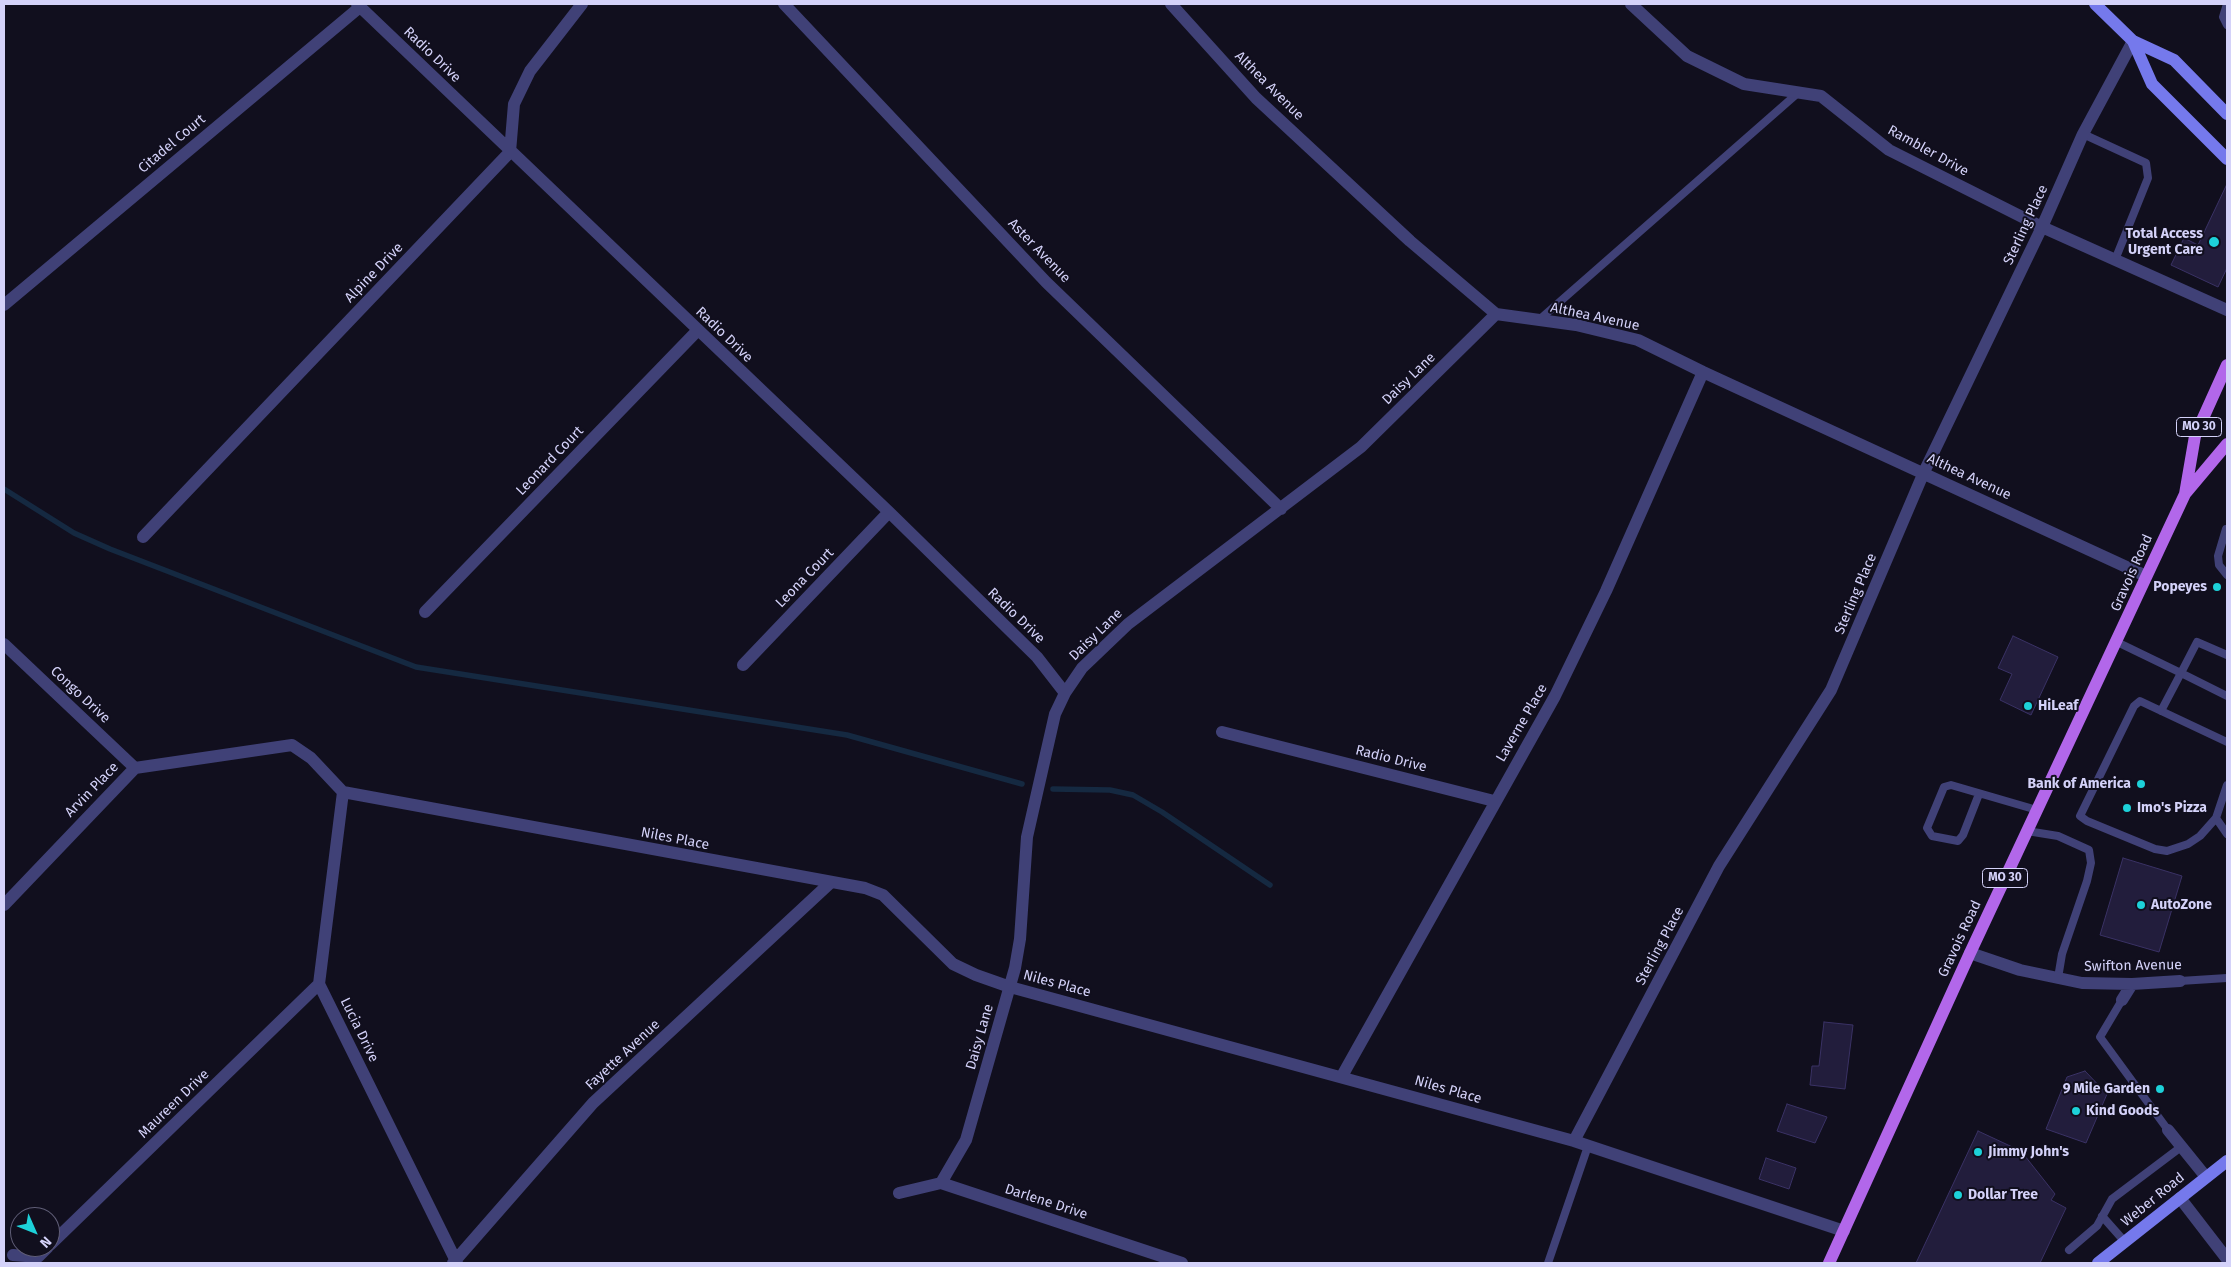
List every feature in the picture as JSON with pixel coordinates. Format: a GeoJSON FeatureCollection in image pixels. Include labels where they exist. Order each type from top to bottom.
{"type":"FeatureCollection","features":[{"type":"Feature","properties":{"kind":"main road"},"geometry":{"type":"LineString","coordinates":[[2095,4],[2133,41],[2174,60],[2227,114]]}},
{"type":"Feature","properties":{"kind":"main road"},"geometry":{"type":"LineString","coordinates":[[2133,41],[2152,84],[2227,159]]}},
{"type":"Feature","properties":{"kind":"main road","name":"Gravois Road"},"geometry":{"type":"LineString","coordinates":[[1829,1263],[1970,953],[2185,494],[2195,436],[2227,365]]}},
{"type":"Feature","properties":{"kind":"main road","name":"Gravois Road"},"geometry":{"type":"LineString","coordinates":[[2185,494],[2226,447]]}},
{"type":"Feature","properties":{"kind":"main road","name":"Weber Road"},"geometry":{"type":"LineString","coordinates":[[2098,1263],[2227,1160]]}},
{"type":"Feature","properties":{"kind":"street"},"geometry":{"type":"LineString","coordinates":[[510,152],[514,104],[530,71],[582,4]]}},
{"type":"Feature","properties":{"kind":"street","name":"Aster Avenue"},"geometry":{"type":"LineString","coordinates":[[784,4],[1046,282],[1281,509]]}},
{"type":"Feature","properties":{"kind":"street","name":"Althea Avenue"},"geometry":{"type":"LineString","coordinates":[[1171,4],[1256,98],[1410,241],[1496,314],[1576,325],[1638,340],[1703,372],[1924,472],[2146,576]]}},
{"type":"Feature","properties":{"kind":"street","name":"Rambler Drive"},"geometry":{"type":"LineString","coordinates":[[1631,4],[1687,56],[1744,84],[1821,96],[1889,150],[2042,227],[2227,310]]}},
{"type":"Feature","properties":{"kind":"street","name":"Radio Drive"},"geometry":{"type":"LineString","coordinates":[[359,5],[510,152],[889,512],[1037,657],[1065,693]]}},
{"type":"Feature","properties":{"kind":"street","name":"Citadel Court"},"geometry":{"type":"LineString","coordinates":[[4,305],[359,5]]}},
{"type":"Feature","properties":{"kind":"street","name":"Sterling Place"},"geometry":{"type":"LineString","coordinates":[[1574,1141],[1719,866],[1831,690],[1924,472],[2042,227],[2083,134],[2133,41]]}},
{"type":"Feature","properties":{"kind":"street","name":"Alpine Drive"},"geometry":{"type":"LineString","coordinates":[[143,537],[510,152]]}},
{"type":"Feature","properties":{"kind":"street","name":"Daisy Lane"},"geometry":{"type":"LineString","coordinates":[[941,1183],[966,1140],[1010,987],[1020,939],[1027,837],[1055,714],[1065,693],[1082,668],[1128,624],[1361,447],[1496,314]]}},
{"type":"Feature","properties":{"kind":"street","name":"Leonard Court"},"geometry":{"type":"LineString","coordinates":[[425,612],[698,330]]}},
{"type":"Feature","properties":{"kind":"street","name":"Laverne Place"},"geometry":{"type":"LineString","coordinates":[[1342,1076],[1494,801],[1555,696],[1580,645],[1703,372]]}},
{"type":"Feature","properties":{"kind":"street","name":"Leona Court"},"geometry":{"type":"LineString","coordinates":[[743,665],[889,512]]}},
{"type":"Feature","properties":{"kind":"street","name":"Congo Drive"},"geometry":{"type":"LineString","coordinates":[[4,644],[135,768]]}},
{"type":"Feature","properties":{"kind":"street","name":"Radio Drive"},"geometry":{"type":"LineString","coordinates":[[1222,732],[1494,801]]}},
{"type":"Feature","properties":{"kind":"street","name":"Arvin Place"},"geometry":{"type":"LineString","coordinates":[[4,905],[135,768],[292,745],[311,758],[343,792]]}},
{"type":"Feature","properties":{"kind":"street"},"geometry":{"type":"LineString","coordinates":[[319,984],[343,792]]}},
{"type":"Feature","properties":{"kind":"street","name":"Niles Place"},"geometry":{"type":"LineString","coordinates":[[343,792],[829,884],[865,888],[884,895],[953,964],[1010,987],[1342,1076],[1574,1141],[1844,1231]]}},
{"type":"Feature","properties":{"kind":"street","name":"Fayette Avenue"},"geometry":{"type":"LineString","coordinates":[[455,1263],[593,1103],[829,884]]}},
{"type":"Feature","properties":{"kind":"street","name":"Swifton Avenue"},"geometry":{"type":"LineString","coordinates":[[1970,953],[2020,970],[2082,983],[2132,984],[2180,981]]}},
{"type":"Feature","properties":{"kind":"street","name":"Maureen Drive"},"geometry":{"type":"LineString","coordinates":[[60,1235],[319,984]]}},
{"type":"Feature","properties":{"kind":"street","name":"Lucia Drive"},"geometry":{"type":"LineString","coordinates":[[319,984],[455,1263]]}},
{"type":"Feature","properties":{"kind":"street"},"geometry":{"type":"LineString","coordinates":[[2122,1000],[2132,984]]}},
{"type":"Feature","properties":{"kind":"street"},"geometry":{"type":"LineString","coordinates":[[2168,1130],[2206,1178]]}},
{"type":"Feature","properties":{"kind":"street"},"geometry":{"type":"LineString","coordinates":[[899,1193],[941,1183]]}},
{"type":"Feature","properties":{"kind":"street","name":"Darlene Drive"},"geometry":{"type":"LineString","coordinates":[[941,1183],[1182,1263]]}},
{"type":"Feature","properties":{"kind":"street"},"geometry":{"type":"LineString","coordinates":[[2180,1198],[2227,1259]]}},
{"type":"Feature","properties":{"kind":"lane"},"geometry":{"type":"LineString","coordinates":[[2227,4],[2223,17],[2227,25]]}},
{"type":"Feature","properties":{"kind":"lane"},"geometry":{"type":"LineString","coordinates":[[1539,320],[1799,92]]}},
{"type":"Feature","properties":{"kind":"lane"},"geometry":{"type":"LineString","coordinates":[[2083,134],[2146,163],[2148,178],[2115,260]]}},
{"type":"Feature","properties":{"kind":"lane"},"geometry":{"type":"LineString","coordinates":[[2226,529],[2218,556],[2219,565],[2227,575]]}},
{"type":"Feature","properties":{"kind":"lane"},"geometry":{"type":"LineString","coordinates":[[2117,642],[2227,696]]}},
{"type":"Feature","properties":{"kind":"lane"},"geometry":{"type":"LineString","coordinates":[[2161,711],[2197,642],[2227,655]]}},
{"type":"Feature","properties":{"kind":"lane"},"geometry":{"type":"LineString","coordinates":[[2227,742],[2140,701],[2134,706],[2080,816],[2087,821],[2155,849],[2167,851],[2188,844],[2200,836],[2216,818],[2227,785]]}},
{"type":"Feature","properties":{"kind":"lane"},"geometry":{"type":"LineString","coordinates":[[1979,794],[1963,835],[1958,841],[1932,836],[1927,828],[1944,787],[1951,785],[2037,810]]}},
{"type":"Feature","properties":{"kind":"lane"},"geometry":{"type":"LineString","coordinates":[[2216,818],[2227,834]]}},
{"type":"Feature","properties":{"kind":"lane"},"geometry":{"type":"LineString","coordinates":[[2027,830],[2058,836],[2089,850],[2091,863],[2087,881],[2062,954],[2058,978]]}},
{"type":"Feature","properties":{"kind":"lane","name":"Swifton Avenue"},"geometry":{"type":"LineString","coordinates":[[2180,981],[2227,978]]}},
{"type":"Feature","properties":{"kind":"lane"},"geometry":{"type":"LineString","coordinates":[[2122,1000],[2100,1037],[2168,1130]]}},
{"type":"Feature","properties":{"kind":"lane"},"geometry":{"type":"LineString","coordinates":[[1548,1263],[1588,1146]]}},
{"type":"Feature","properties":{"kind":"lane"},"geometry":{"type":"LineString","coordinates":[[2069,1250],[2097,1226],[2112,1198],[2181,1147]]}},
{"type":"Feature","properties":{"kind":"lane"},"geometry":{"type":"LineString","coordinates":[[2102,1216],[2125,1242]]}},
{"type":"Feature","properties":{"kind":"building","name":"Total Access Urgent Care"},"geometry":{"type":"Polygon","coordinates":[[[2227,184],[2227,268],[2218,287],[2171,265],[2184,238],[2198,245],[2227,184]]]}},
{"type":"Feature","properties":{"kind":"building"},"geometry":{"type":"Polygon","coordinates":[[[2013,636],[2058,657],[2031,715],[2000,700],[2012,674],[1998,668],[2013,636]]]}},
{"type":"Feature","properties":{"kind":"building","name":"AutoZone"},"geometry":{"type":"Polygon","coordinates":[[[2123,858],[2182,876],[2159,952],[2100,935],[2123,858]]]}},
{"type":"Feature","properties":{"kind":"building"},"geometry":{"type":"Polygon","coordinates":[[[1824,1022],[1853,1025],[1845,1089],[1810,1085],[1812,1066],[1819,1066],[1824,1022]]]}},
{"type":"Feature","properties":{"kind":"building","name":"Kind Goods"},"geometry":{"type":"Polygon","coordinates":[[[2085,1071],[2107,1094],[2086,1143],[2046,1129],[2067,1077],[2085,1071]]]}},
{"type":"Feature","properties":{"kind":"building"},"geometry":{"type":"Polygon","coordinates":[[[1787,1104],[1827,1117],[1815,1143],[1777,1131],[1787,1104]]]}},
{"type":"Feature","properties":{"kind":"building"},"geometry":{"type":"Polygon","coordinates":[[[1978,1131],[2021,1151],[2055,1194],[2051,1200],[2066,1208],[2040,1263],[1916,1263],[1978,1131]]]}},
{"type":"Feature","properties":{"kind":"building"},"geometry":{"type":"Polygon","coordinates":[[[1766,1158],[1796,1168],[1789,1189],[1759,1179],[1766,1158]]]}},
{"type":"Feature","properties":{"kind":"waterway"},"geometry":{"type":"LineString","coordinates":[[4,489],[74,533],[110,549],[416,667],[847,735],[1022,784]]}},
{"type":"Feature","properties":{"kind":"waterway"},"geometry":{"type":"LineString","coordinates":[[1053,789],[1110,790],[1133,795],[1162,812],[1270,885]]}},
{"type":"Feature","properties":{"kind":"place","name":"Total Access Urgent Care"},"geometry":{"type":"Point","coordinates":[2214,242]}},
{"type":"Feature","properties":{"kind":"place","name":"Popeyes"},"geometry":{"type":"Point","coordinates":[2217,587]}},
{"type":"Feature","properties":{"kind":"place","name":"HiLeaf"},"geometry":{"type":"Point","coordinates":[2028,706]}},
{"type":"Feature","properties":{"kind":"place","name":"Bank of America"},"geometry":{"type":"Point","coordinates":[2141,784]}},
{"type":"Feature","properties":{"kind":"place","name":"Imo's Pizza"},"geometry":{"type":"Point","coordinates":[2127,808]}},
{"type":"Feature","properties":{"kind":"place","name":"AutoZone"},"geometry":{"type":"Point","coordinates":[2141,905]}},
{"type":"Feature","properties":{"kind":"place","name":"9 Mile Garden"},"geometry":{"type":"Point","coordinates":[2160,1089]}},
{"type":"Feature","properties":{"kind":"place","name":"Kind Goods"},"geometry":{"type":"Point","coordinates":[2076,1111]}},
{"type":"Feature","properties":{"kind":"place","name":"Jimmy John's"},"geometry":{"type":"Point","coordinates":[1978,1152]}},
{"type":"Feature","properties":{"kind":"place","name":"Dollar Tree"},"geometry":{"type":"Point","coordinates":[1958,1195]}}]}
